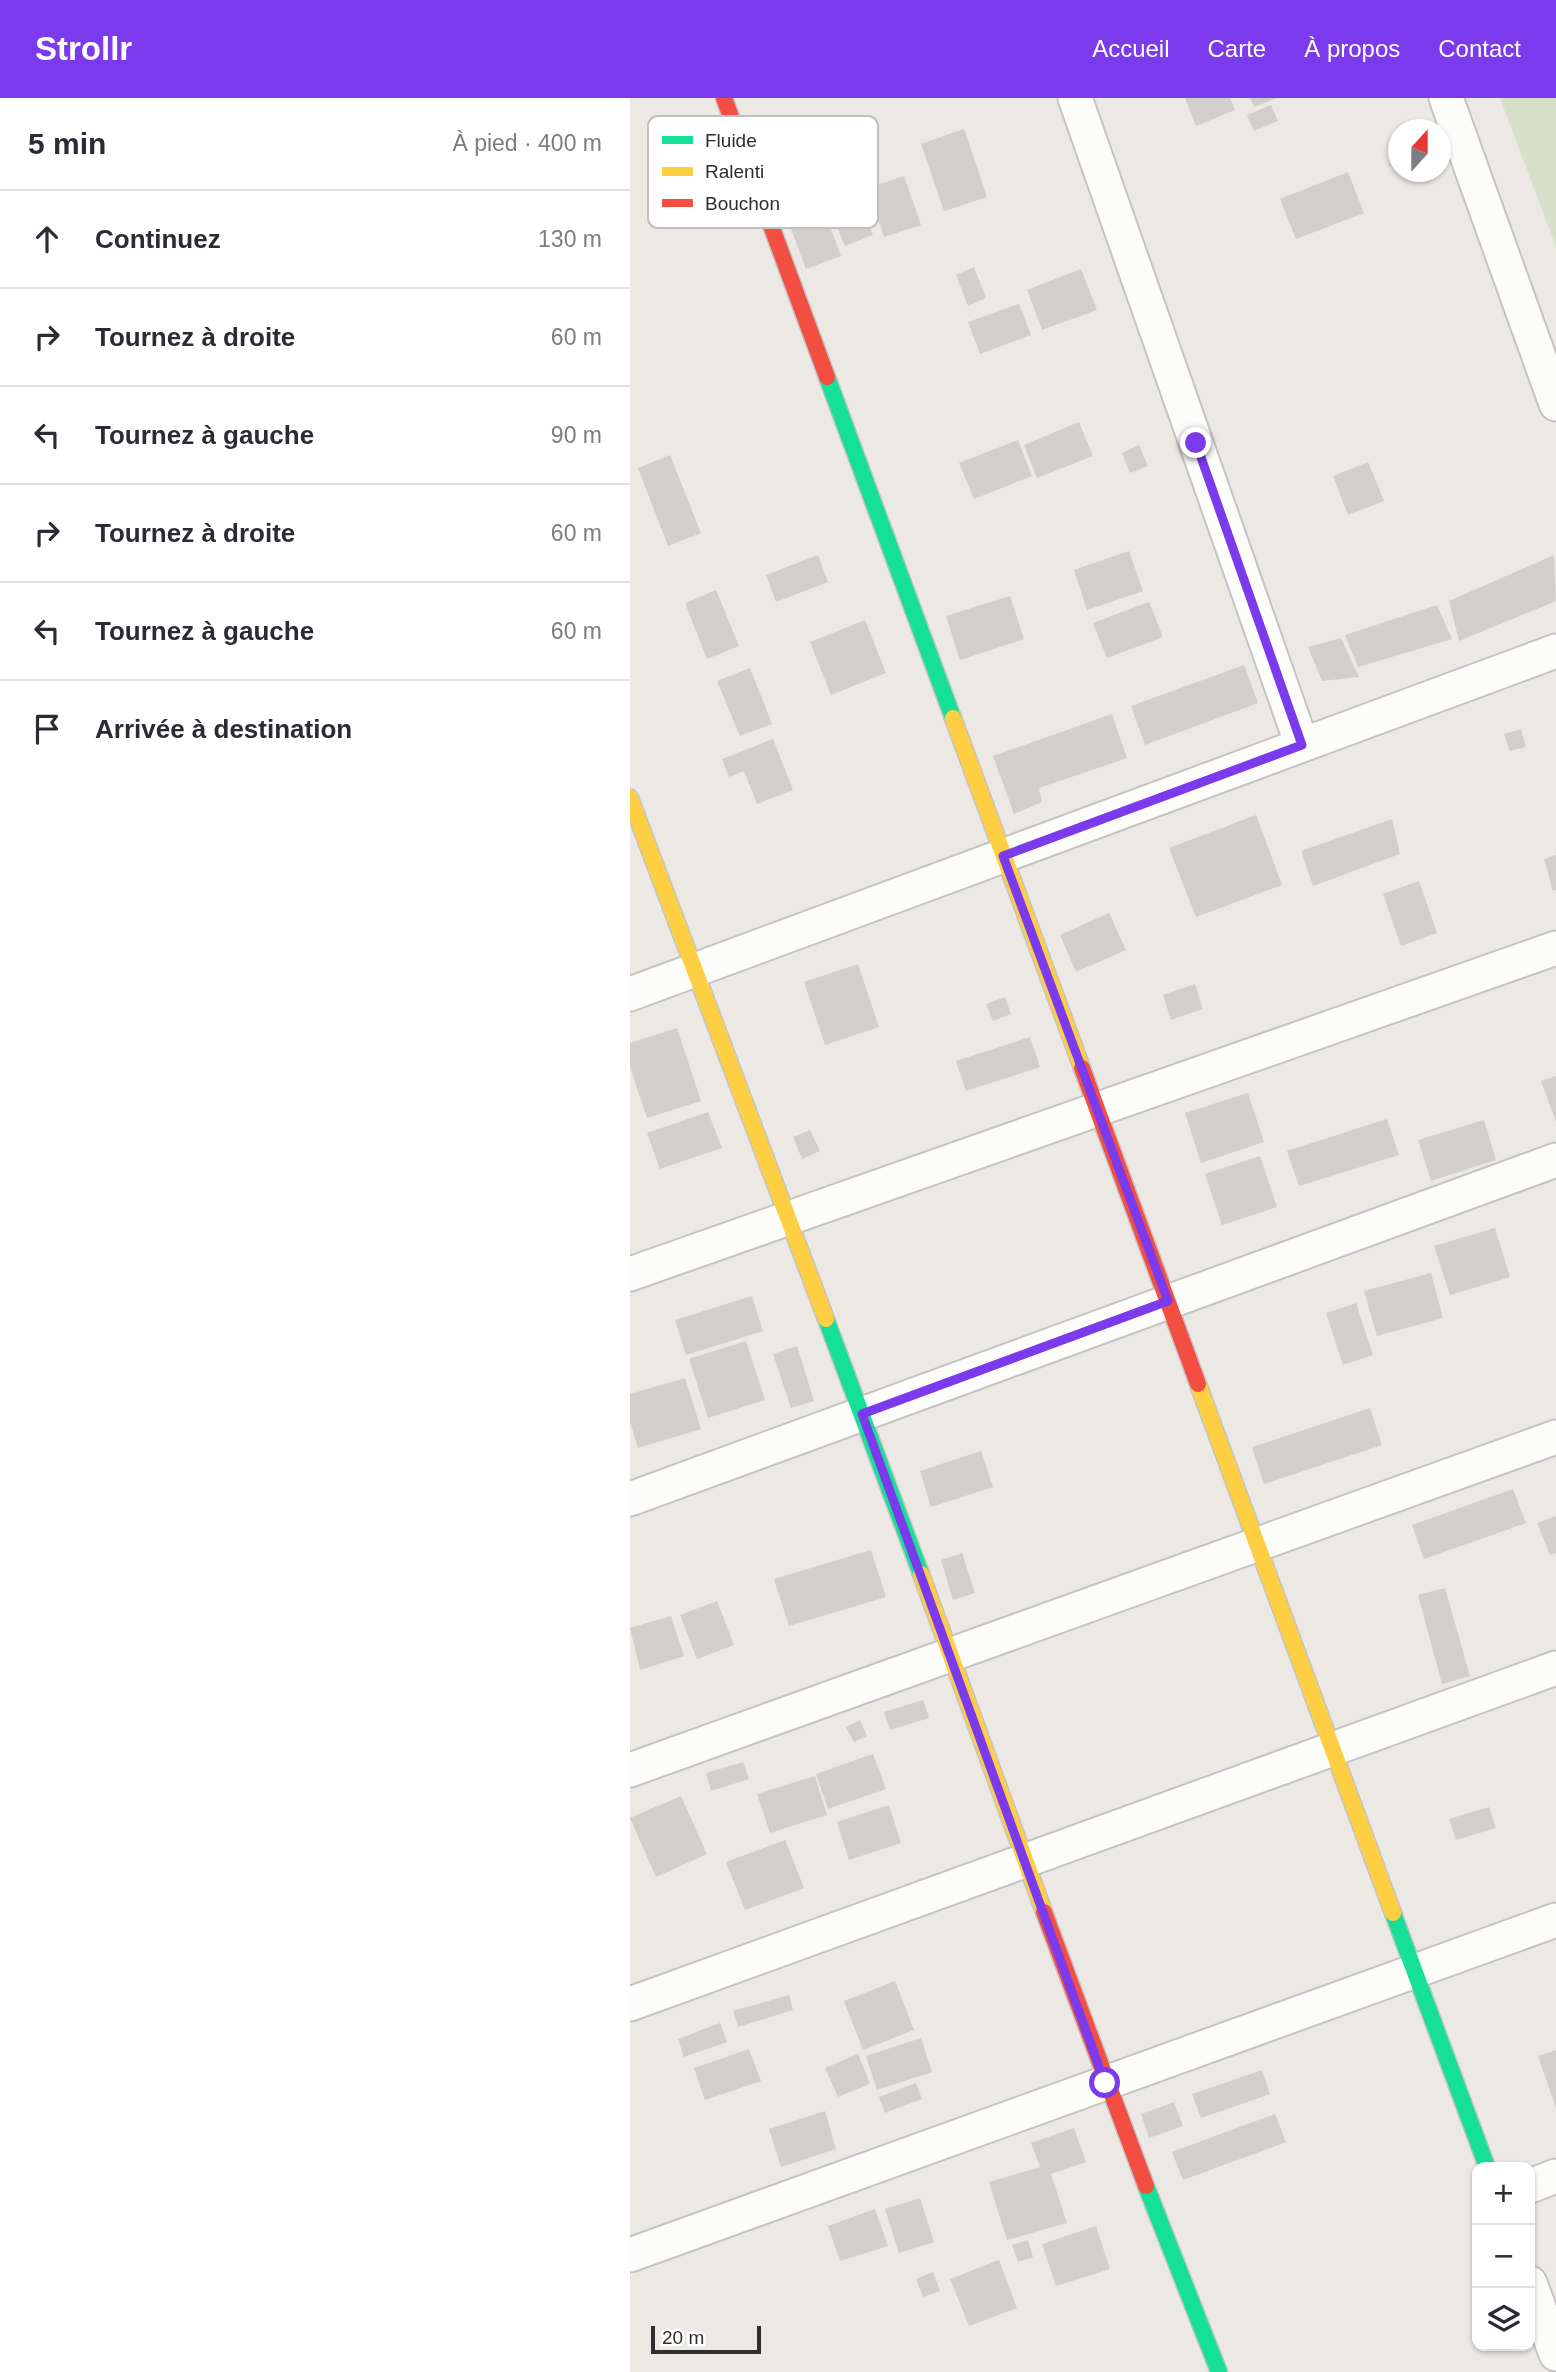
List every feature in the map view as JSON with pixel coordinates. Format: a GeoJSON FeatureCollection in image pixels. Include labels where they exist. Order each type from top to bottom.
{"type":"FeatureCollection","features":[{"type":"Feature","properties":{"kind":"street"},"geometry":{"type":"LineString","coordinates":[[724,98],[731,116]]}},
{"type":"Feature","properties":{"kind":"street"},"geometry":{"type":"LineString","coordinates":[[1075,98],[1302,745]]}},
{"type":"Feature","properties":{"kind":"street"},"geometry":{"type":"LineString","coordinates":[[1446,98],[1556,404]]}},
{"type":"Feature","properties":{"kind":"street"},"geometry":{"type":"LineString","coordinates":[[772,228],[1485,2162]]}},
{"type":"Feature","properties":{"kind":"street"},"geometry":{"type":"LineString","coordinates":[[630,995],[1556,651]]}},
{"type":"Feature","properties":{"kind":"street"},"geometry":{"type":"LineString","coordinates":[[630,798],[862,1414],[1105,2083],[1219,2372]]}},
{"type":"Feature","properties":{"kind":"street"},"geometry":{"type":"LineString","coordinates":[[630,1274],[1556,948]]}},
{"type":"Feature","properties":{"kind":"street"},"geometry":{"type":"LineString","coordinates":[[630,1499],[1556,1160]]}},
{"type":"Feature","properties":{"kind":"street"},"geometry":{"type":"LineString","coordinates":[[630,1770],[1556,1437]]}},
{"type":"Feature","properties":{"kind":"street"},"geometry":{"type":"LineString","coordinates":[[630,2004],[1556,1668]]}},
{"type":"Feature","properties":{"kind":"street"},"geometry":{"type":"LineString","coordinates":[[630,2255],[1556,1920]]}},
{"type":"Feature","properties":{"kind":"street"},"geometry":{"type":"LineString","coordinates":[[1535,2184],[1556,2176]]}},
{"type":"Feature","properties":{"kind":"street"},"geometry":{"type":"LineString","coordinates":[[1532,2288],[1556,2354]]}},
{"type":"Feature","properties":{"kind":"green space"},"geometry":{"type":"Polygon","coordinates":[[[1500,98],[1556,98],[1556,247],[1500,98]]]}},
{"type":"Feature","properties":{"kind":"building"},"geometry":{"type":"Polygon","coordinates":[[[1185,98],[1230,98],[1235,110],[1196,126],[1185,98]]]}},
{"type":"Feature","properties":{"kind":"building"},"geometry":{"type":"Polygon","coordinates":[[[1250,98],[1277,98],[1254,107],[1250,98]]]}},
{"type":"Feature","properties":{"kind":"building"},"geometry":{"type":"Polygon","coordinates":[[[1271,105],[1278,121],[1254,131],[1247,115],[1271,105]]]}},
{"type":"Feature","properties":{"kind":"building"},"geometry":{"type":"Polygon","coordinates":[[[964,129],[987,197],[944,211],[921,144],[964,129]]]}},
{"type":"Feature","properties":{"kind":"building"},"geometry":{"type":"Polygon","coordinates":[[[1348,172],[1364,213],[1296,239],[1280,199],[1348,172]]]}},
{"type":"Feature","properties":{"kind":"building"},"geometry":{"type":"Polygon","coordinates":[[[904,176],[921,225],[884,237],[878,219],[878,185],[904,176]]]}},
{"type":"Feature","properties":{"kind":"building"},"geometry":{"type":"Polygon","coordinates":[[[791,228],[830,228],[841,256],[806,269],[791,228]]]}},
{"type":"Feature","properties":{"kind":"building"},"geometry":{"type":"Polygon","coordinates":[[[838,228],[870,228],[873,235],[845,246],[838,228]]]}},
{"type":"Feature","properties":{"kind":"building"},"geometry":{"type":"Polygon","coordinates":[[[974,267],[986,298],[968,306],[956,275],[974,267]]]}},
{"type":"Feature","properties":{"kind":"building"},"geometry":{"type":"Polygon","coordinates":[[[1081,269],[1097,310],[1042,330],[1027,290],[1081,269]]]}},
{"type":"Feature","properties":{"kind":"building"},"geometry":{"type":"Polygon","coordinates":[[[1019,304],[1031,335],[980,354],[968,322],[1019,304]]]}},
{"type":"Feature","properties":{"kind":"building"},"geometry":{"type":"Polygon","coordinates":[[[1079,422],[1093,456],[1037,478],[1024,445],[1079,422]]]}},
{"type":"Feature","properties":{"kind":"building"},"geometry":{"type":"Polygon","coordinates":[[[1018,440],[1032,476],[974,499],[959,463],[1018,440]]]}},
{"type":"Feature","properties":{"kind":"building"},"geometry":{"type":"Polygon","coordinates":[[[1139,445],[1148,466],[1130,473],[1122,453],[1139,445]]]}},
{"type":"Feature","properties":{"kind":"building"},"geometry":{"type":"Polygon","coordinates":[[[670,455],[701,533],[668,546],[638,468],[670,455]]]}},
{"type":"Feature","properties":{"kind":"building"},"geometry":{"type":"Polygon","coordinates":[[[1368,462],[1384,501],[1348,515],[1333,476],[1368,462]]]}},
{"type":"Feature","properties":{"kind":"building"},"geometry":{"type":"Polygon","coordinates":[[[1129,551],[1143,591],[1087,610],[1074,570],[1129,551]]]}},
{"type":"Feature","properties":{"kind":"building"},"geometry":{"type":"Polygon","coordinates":[[[818,555],[828,582],[776,602],[766,575],[818,555]]]}},
{"type":"Feature","properties":{"kind":"building"},"geometry":{"type":"Polygon","coordinates":[[[1554,555],[1556,601],[1459,641],[1449,601],[1554,555]]]}},
{"type":"Feature","properties":{"kind":"building"},"geometry":{"type":"Polygon","coordinates":[[[716,590],[739,646],[707,659],[685,603],[716,590]]]}},
{"type":"Feature","properties":{"kind":"building"},"geometry":{"type":"Polygon","coordinates":[[[1010,596],[1024,639],[960,660],[946,616],[1010,596]]]}},
{"type":"Feature","properties":{"kind":"building"},"geometry":{"type":"Polygon","coordinates":[[[1149,602],[1163,637],[1107,658],[1093,623],[1149,602]]]}},
{"type":"Feature","properties":{"kind":"building"},"geometry":{"type":"Polygon","coordinates":[[[1437,605],[1452,639],[1358,667],[1345,635],[1437,605]]]}},
{"type":"Feature","properties":{"kind":"building"},"geometry":{"type":"Polygon","coordinates":[[[865,620],[886,673],[831,695],[810,642],[865,620]]]}},
{"type":"Feature","properties":{"kind":"building"},"geometry":{"type":"Polygon","coordinates":[[[1341,638],[1359,677],[1322,681],[1308,647],[1341,638]]]}},
{"type":"Feature","properties":{"kind":"building"},"geometry":{"type":"Polygon","coordinates":[[[1244,665],[1258,703],[1145,745],[1131,706],[1244,665]]]}},
{"type":"Feature","properties":{"kind":"building"},"geometry":{"type":"Polygon","coordinates":[[[750,668],[772,724],[740,736],[717,681],[750,668]]]}},
{"type":"Feature","properties":{"kind":"building"},"geometry":{"type":"Polygon","coordinates":[[[1112,714],[1127,758],[1039,788],[1042,802],[1014,814],[993,756],[1112,714]]]}},
{"type":"Feature","properties":{"kind":"building"},"geometry":{"type":"Polygon","coordinates":[[[1521,729],[1526,747],[1510,751],[1504,734],[1521,729]]]}},
{"type":"Feature","properties":{"kind":"building"},"geometry":{"type":"Polygon","coordinates":[[[773,739],[793,790],[757,804],[744,771],[729,777],[722,759],[773,739]]]}},
{"type":"Feature","properties":{"kind":"building"},"geometry":{"type":"Polygon","coordinates":[[[1256,815],[1282,885],[1196,917],[1169,848],[1256,815]]]}},
{"type":"Feature","properties":{"kind":"building"},"geometry":{"type":"Polygon","coordinates":[[[1392,819],[1400,854],[1313,886],[1301,851],[1392,819]]]}},
{"type":"Feature","properties":{"kind":"building"},"geometry":{"type":"Polygon","coordinates":[[[1556,855],[1556,890],[1553,891],[1544,859],[1556,855]]]}},
{"type":"Feature","properties":{"kind":"building"},"geometry":{"type":"Polygon","coordinates":[[[1419,881],[1437,933],[1401,946],[1383,894],[1419,881]]]}},
{"type":"Feature","properties":{"kind":"building"},"geometry":{"type":"Polygon","coordinates":[[[1109,913],[1126,950],[1076,972],[1060,935],[1109,913]]]}},
{"type":"Feature","properties":{"kind":"building"},"geometry":{"type":"Polygon","coordinates":[[[858,964],[879,1027],[825,1045],[804,982],[858,964]]]}},
{"type":"Feature","properties":{"kind":"building"},"geometry":{"type":"Polygon","coordinates":[[[1195,984],[1203,1009],[1171,1020],[1163,995],[1195,984]]]}},
{"type":"Feature","properties":{"kind":"building"},"geometry":{"type":"Polygon","coordinates":[[[1005,997],[1011,1014],[993,1021],[986,1004],[1005,997]]]}},
{"type":"Feature","properties":{"kind":"building"},"geometry":{"type":"Polygon","coordinates":[[[677,1028],[701,1101],[647,1118],[630,1067],[630,1043],[677,1028]]]}},
{"type":"Feature","properties":{"kind":"building"},"geometry":{"type":"Polygon","coordinates":[[[1030,1037],[1040,1067],[966,1091],[956,1061],[1030,1037]]]}},
{"type":"Feature","properties":{"kind":"building"},"geometry":{"type":"Polygon","coordinates":[[[1556,1076],[1556,1122],[1541,1081],[1556,1076]]]}},
{"type":"Feature","properties":{"kind":"building"},"geometry":{"type":"Polygon","coordinates":[[[1248,1093],[1264,1142],[1201,1163],[1185,1113],[1248,1093]]]}},
{"type":"Feature","properties":{"kind":"building"},"geometry":{"type":"Polygon","coordinates":[[[708,1112],[722,1148],[660,1169],[647,1133],[708,1112]]]}},
{"type":"Feature","properties":{"kind":"building"},"geometry":{"type":"Polygon","coordinates":[[[1387,1119],[1399,1155],[1299,1186],[1287,1151],[1387,1119]]]}},
{"type":"Feature","properties":{"kind":"building"},"geometry":{"type":"Polygon","coordinates":[[[1484,1120],[1496,1160],[1431,1181],[1418,1140],[1484,1120]]]}},
{"type":"Feature","properties":{"kind":"building"},"geometry":{"type":"Polygon","coordinates":[[[810,1130],[820,1151],[802,1159],[793,1137],[810,1130]]]}},
{"type":"Feature","properties":{"kind":"building"},"geometry":{"type":"Polygon","coordinates":[[[1260,1156],[1277,1207],[1222,1225],[1205,1174],[1260,1156]]]}},
{"type":"Feature","properties":{"kind":"building"},"geometry":{"type":"Polygon","coordinates":[[[1495,1228],[1510,1277],[1450,1295],[1434,1246],[1495,1228]]]}},
{"type":"Feature","properties":{"kind":"building"},"geometry":{"type":"Polygon","coordinates":[[[1431,1273],[1443,1318],[1377,1336],[1364,1291],[1431,1273]]]}},
{"type":"Feature","properties":{"kind":"building"},"geometry":{"type":"Polygon","coordinates":[[[752,1296],[763,1331],[686,1355],[675,1320],[752,1296]]]}},
{"type":"Feature","properties":{"kind":"building"},"geometry":{"type":"Polygon","coordinates":[[[1356,1303],[1373,1355],[1343,1365],[1326,1313],[1356,1303]]]}},
{"type":"Feature","properties":{"kind":"building"},"geometry":{"type":"Polygon","coordinates":[[[746,1341],[765,1400],[708,1418],[689,1359],[746,1341]]]}},
{"type":"Feature","properties":{"kind":"building"},"geometry":{"type":"Polygon","coordinates":[[[797,1346],[814,1401],[791,1408],[773,1354],[797,1346]]]}},
{"type":"Feature","properties":{"kind":"building"},"geometry":{"type":"Polygon","coordinates":[[[685,1378],[701,1429],[638,1448],[630,1422],[630,1394],[685,1378]]]}},
{"type":"Feature","properties":{"kind":"building"},"geometry":{"type":"Polygon","coordinates":[[[1370,1408],[1382,1445],[1264,1484],[1252,1447],[1370,1408]]]}},
{"type":"Feature","properties":{"kind":"building"},"geometry":{"type":"Polygon","coordinates":[[[981,1451],[993,1487],[931,1507],[920,1471],[981,1451]]]}},
{"type":"Feature","properties":{"kind":"building"},"geometry":{"type":"Polygon","coordinates":[[[1513,1489],[1526,1523],[1424,1559],[1412,1525],[1513,1489]]]}},
{"type":"Feature","properties":{"kind":"building"},"geometry":{"type":"Polygon","coordinates":[[[1556,1516],[1556,1553],[1550,1555],[1537,1523],[1556,1516]]]}},
{"type":"Feature","properties":{"kind":"building"},"geometry":{"type":"Polygon","coordinates":[[[871,1550],[886,1597],[789,1626],[774,1579],[871,1550]]]}},
{"type":"Feature","properties":{"kind":"building"},"geometry":{"type":"Polygon","coordinates":[[[962,1553],[975,1593],[953,1600],[941,1560],[962,1553]]]}},
{"type":"Feature","properties":{"kind":"building"},"geometry":{"type":"Polygon","coordinates":[[[1445,1588],[1470,1676],[1442,1684],[1418,1595],[1445,1588]]]}},
{"type":"Feature","properties":{"kind":"building"},"geometry":{"type":"Polygon","coordinates":[[[717,1601],[734,1645],[697,1659],[680,1615],[717,1601]]]}},
{"type":"Feature","properties":{"kind":"building"},"geometry":{"type":"Polygon","coordinates":[[[671,1616],[684,1656],[640,1670],[630,1628],[671,1616]]]}},
{"type":"Feature","properties":{"kind":"building"},"geometry":{"type":"Polygon","coordinates":[[[923,1700],[929,1718],[890,1730],[884,1712],[923,1700]]]}},
{"type":"Feature","properties":{"kind":"building"},"geometry":{"type":"Polygon","coordinates":[[[860,1720],[867,1736],[854,1742],[846,1727],[860,1720]]]}},
{"type":"Feature","properties":{"kind":"building"},"geometry":{"type":"Polygon","coordinates":[[[873,1754],[886,1789],[828,1809],[816,1774],[873,1754]]]}},
{"type":"Feature","properties":{"kind":"building"},"geometry":{"type":"Polygon","coordinates":[[[743,1762],[749,1779],[711,1791],[706,1773],[743,1762]]]}},
{"type":"Feature","properties":{"kind":"building"},"geometry":{"type":"Polygon","coordinates":[[[815,1776],[827,1815],[770,1833],[757,1794],[815,1776]]]}},
{"type":"Feature","properties":{"kind":"building"},"geometry":{"type":"Polygon","coordinates":[[[681,1796],[707,1854],[656,1877],[630,1818],[681,1796]]]}},
{"type":"Feature","properties":{"kind":"building"},"geometry":{"type":"Polygon","coordinates":[[[889,1805],[901,1843],[849,1860],[837,1822],[889,1805]]]}},
{"type":"Feature","properties":{"kind":"building"},"geometry":{"type":"Polygon","coordinates":[[[1489,1807],[1496,1828],[1456,1840],[1449,1819],[1489,1807]]]}},
{"type":"Feature","properties":{"kind":"building"},"geometry":{"type":"Polygon","coordinates":[[[785,1840],[804,1888],[745,1910],[726,1862],[785,1840]]]}},
{"type":"Feature","properties":{"kind":"building"},"geometry":{"type":"Polygon","coordinates":[[[895,1981],[914,2030],[863,2050],[844,2001],[895,1981]]]}},
{"type":"Feature","properties":{"kind":"building"},"geometry":{"type":"Polygon","coordinates":[[[789,1995],[793,2010],[738,2027],[733,2011],[789,1995]]]}},
{"type":"Feature","properties":{"kind":"building"},"geometry":{"type":"Polygon","coordinates":[[[720,2023],[727,2042],[684,2057],[678,2039],[720,2023]]]}},
{"type":"Feature","properties":{"kind":"building"},"geometry":{"type":"Polygon","coordinates":[[[921,2038],[932,2072],[877,2090],[866,2056],[921,2038]]]}},
{"type":"Feature","properties":{"kind":"building"},"geometry":{"type":"Polygon","coordinates":[[[749,2049],[761,2081],[705,2100],[694,2068],[749,2049]]]}},
{"type":"Feature","properties":{"kind":"building"},"geometry":{"type":"Polygon","coordinates":[[[1556,2050],[1556,2108],[1538,2056],[1556,2050]]]}},
{"type":"Feature","properties":{"kind":"building"},"geometry":{"type":"Polygon","coordinates":[[[858,2054],[870,2084],[838,2097],[825,2068],[858,2054]]]}},
{"type":"Feature","properties":{"kind":"building"},"geometry":{"type":"Polygon","coordinates":[[[1262,2070],[1270,2094],[1201,2118],[1192,2094],[1262,2070]]]}},
{"type":"Feature","properties":{"kind":"building"},"geometry":{"type":"Polygon","coordinates":[[[916,2083],[922,2099],[885,2113],[879,2097],[916,2083]]]}},
{"type":"Feature","properties":{"kind":"building"},"geometry":{"type":"Polygon","coordinates":[[[1174,2102],[1183,2126],[1149,2138],[1141,2114],[1174,2102]]]}},
{"type":"Feature","properties":{"kind":"building"},"geometry":{"type":"Polygon","coordinates":[[[825,2111],[836,2149],[781,2167],[769,2129],[825,2111]]]}},
{"type":"Feature","properties":{"kind":"building"},"geometry":{"type":"Polygon","coordinates":[[[1275,2114],[1286,2142],[1183,2180],[1172,2152],[1275,2114]]]}},
{"type":"Feature","properties":{"kind":"building"},"geometry":{"type":"Polygon","coordinates":[[[1074,2128],[1086,2162],[1051,2174],[1067,2223],[1007,2240],[989,2182],[1040,2167],[1031,2143],[1074,2128]]]}},
{"type":"Feature","properties":{"kind":"building"},"geometry":{"type":"Polygon","coordinates":[[[920,2198],[934,2242],[899,2253],[885,2209],[920,2198]]]}},
{"type":"Feature","properties":{"kind":"building"},"geometry":{"type":"Polygon","coordinates":[[[875,2209],[888,2246],[840,2261],[828,2226],[875,2209]]]}},
{"type":"Feature","properties":{"kind":"building"},"geometry":{"type":"Polygon","coordinates":[[[1096,2226],[1110,2269],[1056,2286],[1042,2244],[1096,2226]]]}},
{"type":"Feature","properties":{"kind":"building"},"geometry":{"type":"Polygon","coordinates":[[[1028,2240],[1033,2257],[1018,2262],[1012,2245],[1028,2240]]]}},
{"type":"Feature","properties":{"kind":"building"},"geometry":{"type":"Polygon","coordinates":[[[999,2260],[1017,2308],[969,2326],[950,2279],[999,2260]]]}},
{"type":"Feature","properties":{"kind":"building"},"geometry":{"type":"Polygon","coordinates":[[[933,2272],[940,2291],[923,2297],[916,2279],[933,2272]]]}},
{"type":"Feature","properties":{"kind":"traffic: fast"},"geometry":{"type":"LineString","coordinates":[[827,377],[953,718]]}},
{"type":"Feature","properties":{"kind":"traffic: fast"},"geometry":{"type":"LineString","coordinates":[[826,1319],[921,1574]]}},
{"type":"Feature","properties":{"kind":"traffic: fast"},"geometry":{"type":"LineString","coordinates":[[1393,1913],[1485,2162]]}},
{"type":"Feature","properties":{"kind":"traffic: fast"},"geometry":{"type":"LineString","coordinates":[[1146,2186],[1219,2372]]}},
{"type":"Feature","properties":{"kind":"traffic: slow"},"geometry":{"type":"LineString","coordinates":[[953,718],[1082,1068]]}},
{"type":"Feature","properties":{"kind":"traffic: slow"},"geometry":{"type":"LineString","coordinates":[[630,798],[826,1319]]}},
{"type":"Feature","properties":{"kind":"traffic: slow"},"geometry":{"type":"LineString","coordinates":[[1198,1384],[1393,1913]]}},
{"type":"Feature","properties":{"kind":"traffic: slow"},"geometry":{"type":"LineString","coordinates":[[921,1574],[1044,1912]]}},
{"type":"Feature","properties":{"kind":"traffic: jam"},"geometry":{"type":"LineString","coordinates":[[724,98],[731,116]]}},
{"type":"Feature","properties":{"kind":"traffic: jam"},"geometry":{"type":"LineString","coordinates":[[772,228],[827,377]]}},
{"type":"Feature","properties":{"kind":"traffic: jam"},"geometry":{"type":"LineString","coordinates":[[1082,1068],[1198,1384]]}},
{"type":"Feature","properties":{"kind":"traffic: jam"},"geometry":{"type":"LineString","coordinates":[[1044,1912],[1146,2186]]}},
{"type":"Feature","properties":{"kind":"route"},"geometry":{"type":"LineString","coordinates":[[1105,2083],[862,1414],[1168,1301],[1003,856],[1302,745],[1196,443]]}}]}
